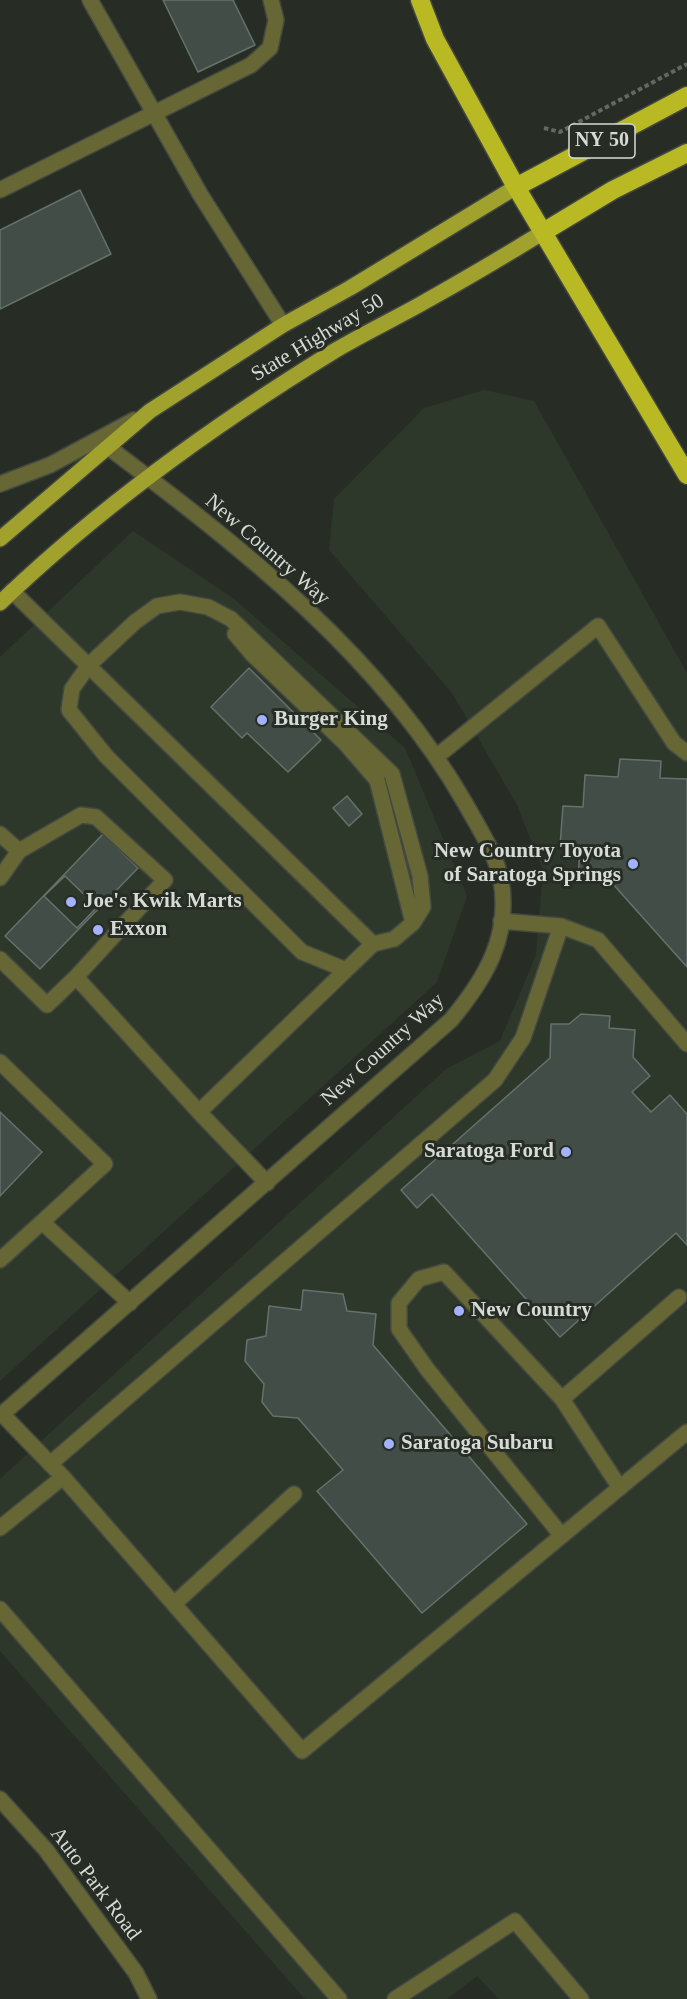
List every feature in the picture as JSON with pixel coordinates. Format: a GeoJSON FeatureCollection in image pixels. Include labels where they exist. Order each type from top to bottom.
{"type":"FeatureCollection","features":[{"type":"Feature","properties":{"kind":"highway"},"geometry":{"type":"LineString","coordinates":[[420,0],[435,39],[516,187],[545,231],[687,475]]}},
{"type":"Feature","properties":{"kind":"highway","name":"State Highway 50"},"geometry":{"type":"LineString","coordinates":[[516,187],[687,96]]}},
{"type":"Feature","properties":{"kind":"highway","name":"State Highway 50"},"geometry":{"type":"LineString","coordinates":[[545,231],[613,190],[687,153]]}},
{"type":"Feature","properties":{"kind":"main road","name":"State Highway 50"},"geometry":{"type":"LineString","coordinates":[[0,539],[150,411],[283,325],[350,288],[516,187]]}},
{"type":"Feature","properties":{"kind":"main road","name":"State Highway 50"},"geometry":{"type":"LineString","coordinates":[[0,603],[50,555],[147,476],[338,349],[476,274],[545,231]]}},
{"type":"Feature","properties":{"kind":"street"},"geometry":{"type":"LineString","coordinates":[[90,0],[200,194],[283,325]]}},
{"type":"Feature","properties":{"kind":"street"},"geometry":{"type":"LineString","coordinates":[[0,190],[251,64],[270,48],[276,21],[271,0]]}},
{"type":"Feature","properties":{"kind":"street"},"geometry":{"type":"LineString","coordinates":[[0,484],[50,465],[150,411]]}},
{"type":"Feature","properties":{"kind":"street","name":"New Country Way"},"geometry":{"type":"LineString","coordinates":[[1,1415],[451,1020],[479,986],[497,948],[501,921],[501,881],[490,847],[436,757],[363,666],[286,589],[108,447]]}},
{"type":"Feature","properties":{"kind":"street"},"geometry":{"type":"LineString","coordinates":[[12,591],[373,944]]}},
{"type":"Feature","properties":{"kind":"street"},"geometry":{"type":"LineString","coordinates":[[200,1112],[373,944],[394,939],[413,922],[423,907],[420,876],[392,774],[231,619],[215,610],[180,602],[157,606],[135,622],[89,665],[72,689],[69,710],[106,756],[302,952],[346,970]]}},
{"type":"Feature","properties":{"kind":"street"},"geometry":{"type":"LineString","coordinates":[[436,757],[598,626],[674,743],[687,753]]}},
{"type":"Feature","properties":{"kind":"street"},"geometry":{"type":"LineString","coordinates":[[0,878],[20,851],[81,815],[96,817],[165,880],[76,977],[47,1005],[0,959]]}},
{"type":"Feature","properties":{"kind":"street"},"geometry":{"type":"LineString","coordinates":[[0,834],[20,851]]}},
{"type":"Feature","properties":{"kind":"street"},"geometry":{"type":"LineString","coordinates":[[501,921],[561,926],[598,940],[687,1044]]}},
{"type":"Feature","properties":{"kind":"street"},"geometry":{"type":"LineString","coordinates":[[50,1464],[495,1080],[523,1038],[561,926]]}},
{"type":"Feature","properties":{"kind":"street"},"geometry":{"type":"LineString","coordinates":[[76,977],[267,1183]]}},
{"type":"Feature","properties":{"kind":"street"},"geometry":{"type":"LineString","coordinates":[[0,1062],[105,1164],[0,1260]]}},
{"type":"Feature","properties":{"kind":"street"},"geometry":{"type":"LineString","coordinates":[[42,1222],[130,1304]]}},
{"type":"Feature","properties":{"kind":"street"},"geometry":{"type":"LineString","coordinates":[[562,1536],[427,1369],[399,1329],[399,1303],[419,1279],[444,1272],[562,1400],[620,1488]]}},
{"type":"Feature","properties":{"kind":"street"},"geometry":{"type":"LineString","coordinates":[[562,1400],[679,1297]]}},
{"type":"Feature","properties":{"kind":"street"},"geometry":{"type":"LineString","coordinates":[[1,1415],[63,1477],[302,1751],[687,1432]]}},
{"type":"Feature","properties":{"kind":"street"},"geometry":{"type":"LineString","coordinates":[[0,1528],[63,1477]]}},
{"type":"Feature","properties":{"kind":"street"},"geometry":{"type":"LineString","coordinates":[[174,1604],[294,1494]]}},
{"type":"Feature","properties":{"kind":"street"},"geometry":{"type":"LineString","coordinates":[[0,1609],[339,1999]]}},
{"type":"Feature","properties":{"kind":"street","name":"Auto Park Road"},"geometry":{"type":"LineString","coordinates":[[0,1799],[46,1850],[136,1973],[149,1999]]}},
{"type":"Feature","properties":{"kind":"street"},"geometry":{"type":"LineString","coordinates":[[395,1999],[514,1921],[581,1999]]}},
{"type":"Feature","properties":{"kind":"path"},"geometry":{"type":"LineString","coordinates":[[544,128],[560,132],[687,64]]}},
{"type":"Feature","properties":{"kind":"shaded area"},"geometry":{"type":"Polygon","coordinates":[[[484,390],[534,401],[687,673],[687,1999],[499,1999],[477,1976],[447,1999],[305,1999],[0,1651],[0,1479],[446,1069],[500,1041],[536,955],[543,870],[517,805],[452,693],[329,550],[334,499],[424,408],[484,390]]]}},
{"type":"Feature","properties":{"kind":"shaded area"},"geometry":{"type":"Polygon","coordinates":[[[133,531],[234,599],[405,748],[467,896],[437,982],[0,1381],[0,657],[133,531]]]}},
{"type":"Feature","properties":{"kind":"building"},"geometry":{"type":"Polygon","coordinates":[[[163,0],[233,0],[255,45],[198,72],[163,0]]]}},
{"type":"Feature","properties":{"kind":"building"},"geometry":{"type":"Polygon","coordinates":[[[80,190],[111,254],[0,309],[0,230],[80,190]]]}},
{"type":"Feature","properties":{"kind":"building","name":"Burger King"},"geometry":{"type":"Polygon","coordinates":[[[249,668],[321,740],[288,772],[247,733],[242,738],[211,707],[249,668]]]}},
{"type":"Feature","properties":{"kind":"building","name":"New Country Toyota of Saratoga Springs"},"geometry":{"type":"Polygon","coordinates":[[[620,759],[661,761],[660,778],[687,779],[687,967],[612,883],[578,881],[580,847],[560,846],[563,806],[583,807],[585,775],[618,777],[620,759]]]}},
{"type":"Feature","properties":{"kind":"building"},"geometry":{"type":"Polygon","coordinates":[[[347,796],[362,814],[349,826],[333,808],[347,796]]]}},
{"type":"Feature","properties":{"kind":"building"},"geometry":{"type":"Polygon","coordinates":[[[103,834],[138,868],[40,969],[5,936],[103,834]]]}},
{"type":"Feature","properties":{"kind":"building","name":"Joe's Kwik Marts"},"geometry":{"type":"Polygon","coordinates":[[[65,876],[97,907],[77,928],[44,896],[65,876]]]}},
{"type":"Feature","properties":{"kind":"building","name":"Saratoga Ford"},"geometry":{"type":"Polygon","coordinates":[[[581,1014],[610,1016],[609,1028],[635,1030],[633,1057],[650,1076],[632,1092],[651,1112],[670,1095],[687,1114],[687,1245],[676,1233],[560,1337],[432,1194],[417,1208],[401,1190],[550,1058],[551,1024],[569,1024],[581,1014]]]}},
{"type":"Feature","properties":{"kind":"building"},"geometry":{"type":"Polygon","coordinates":[[[0,1112],[42,1152],[0,1196],[0,1112]]]}},
{"type":"Feature","properties":{"kind":"building","name":"Saratoga Subaru"},"geometry":{"type":"Polygon","coordinates":[[[303,1290],[343,1294],[347,1311],[376,1314],[373,1345],[527,1524],[422,1613],[317,1491],[343,1470],[298,1418],[273,1416],[262,1402],[264,1384],[245,1361],[247,1340],[266,1336],[269,1306],[301,1310],[303,1290]]]}},
{"type":"Feature","properties":{"kind":"place","name":"Burger King"},"geometry":{"type":"Point","coordinates":[262,720]}},
{"type":"Feature","properties":{"kind":"place","name":"New Country Toyota of Saratoga Springs"},"geometry":{"type":"Point","coordinates":[633,864]}},
{"type":"Feature","properties":{"kind":"place","name":"Joe's Kwik Marts"},"geometry":{"type":"Point","coordinates":[71,902]}},
{"type":"Feature","properties":{"kind":"place","name":"Exxon"},"geometry":{"type":"Point","coordinates":[98,930]}},
{"type":"Feature","properties":{"kind":"place","name":"Saratoga Ford"},"geometry":{"type":"Point","coordinates":[566,1152]}},
{"type":"Feature","properties":{"kind":"place","name":"New Country"},"geometry":{"type":"Point","coordinates":[459,1311]}},
{"type":"Feature","properties":{"kind":"place","name":"Saratoga Subaru"},"geometry":{"type":"Point","coordinates":[389,1444]}}]}
